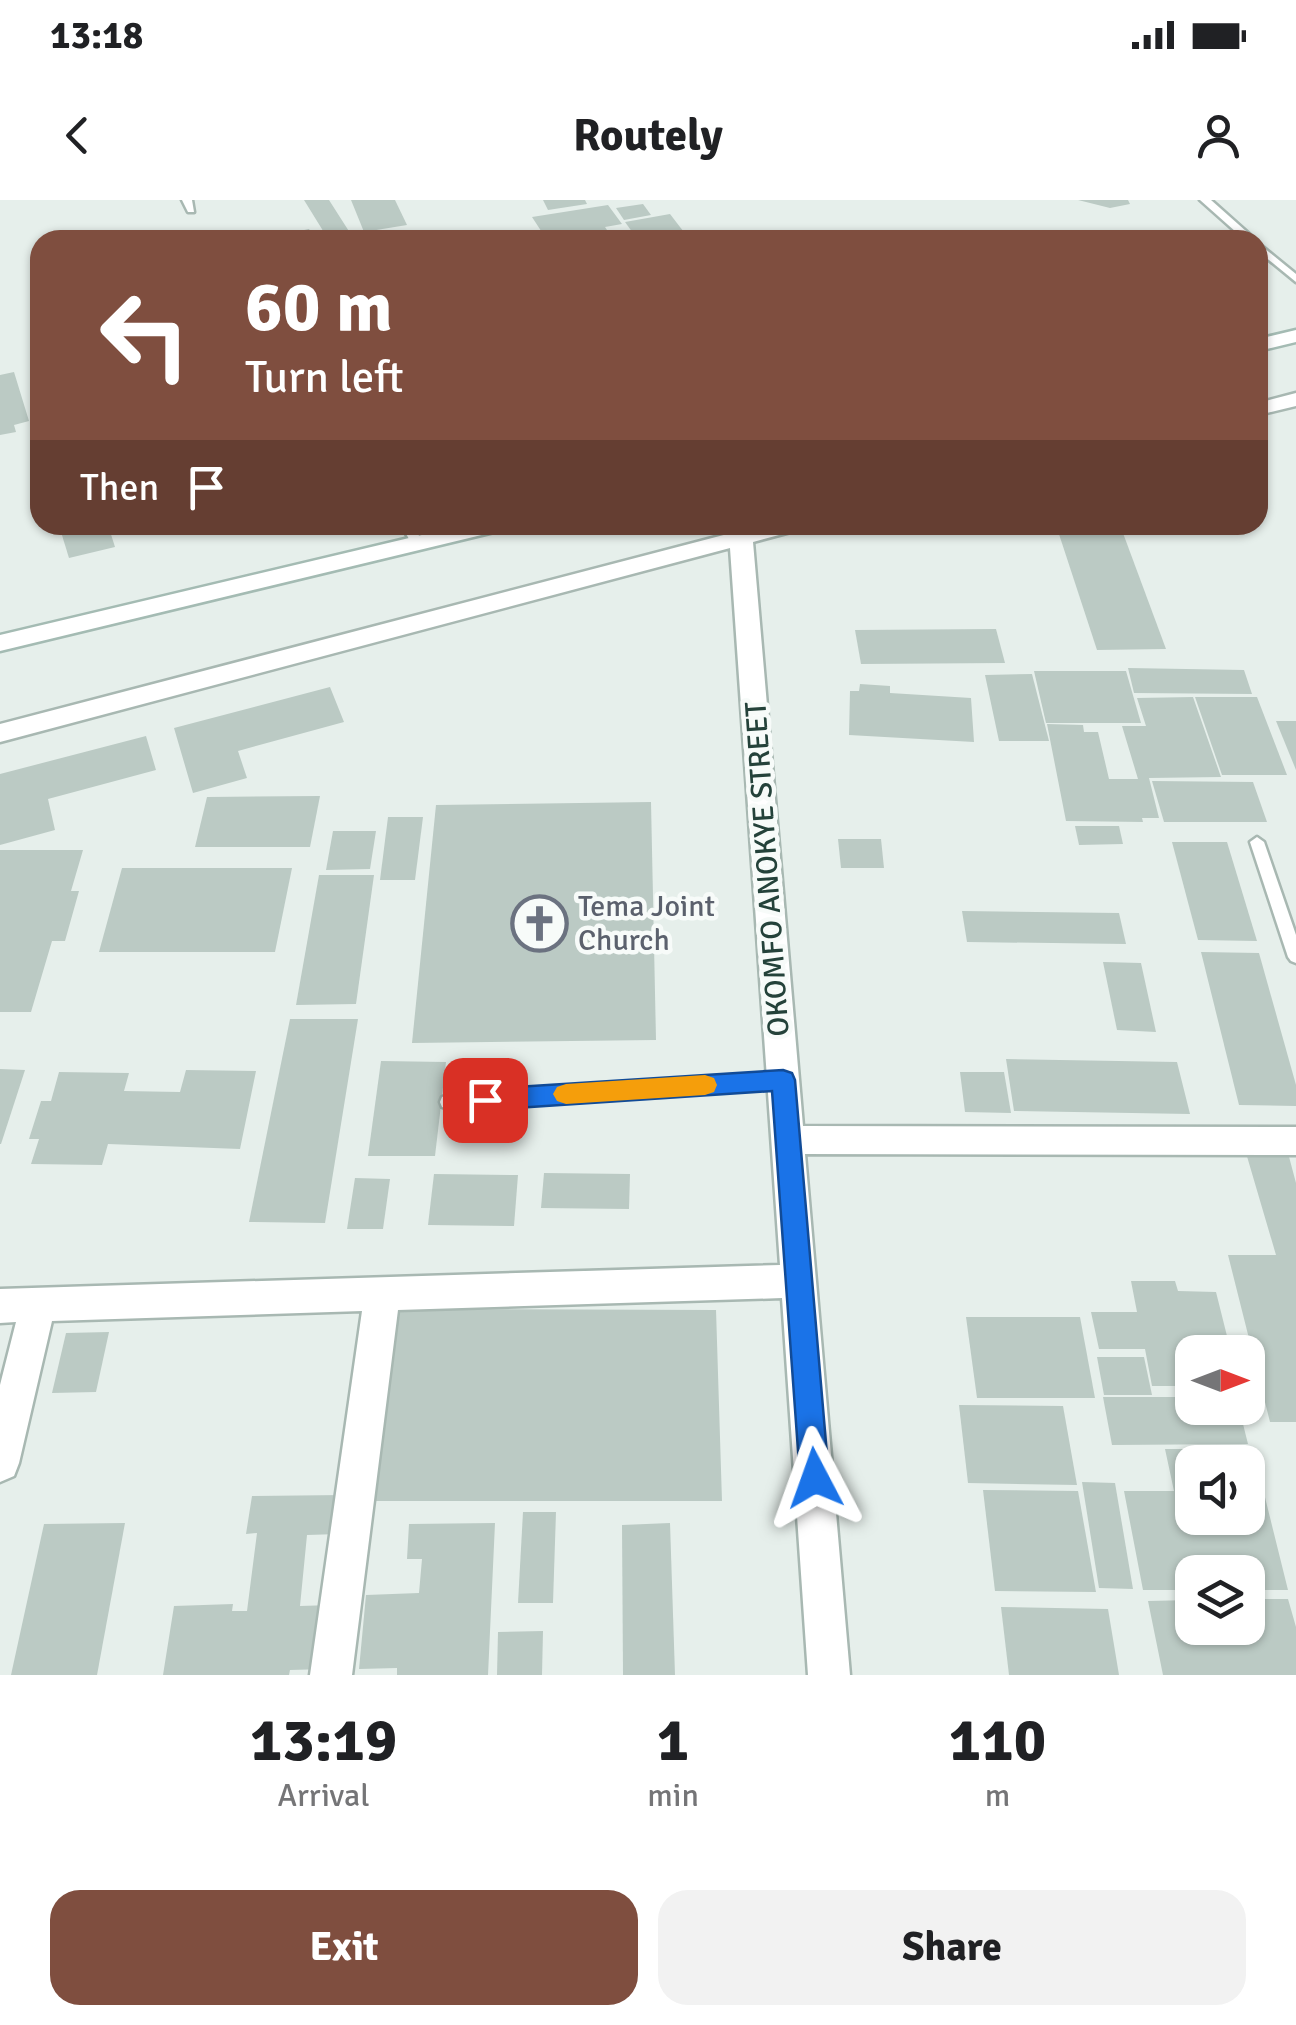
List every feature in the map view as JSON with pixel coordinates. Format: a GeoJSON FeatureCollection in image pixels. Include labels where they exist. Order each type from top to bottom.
{"type":"FeatureCollection","features":[{"type":"Feature","properties":{"kind":"street"},"geometry":{"type":"LineString","coordinates":[[1268,342],[1296,336]]}},
{"type":"Feature","properties":{"kind":"street"},"geometry":{"type":"LineString","coordinates":[[1268,407],[1296,400]]}},
{"type":"Feature","properties":{"kind":"street"},"geometry":{"type":"LineString","coordinates":[[0,643],[408,535]]}},
{"type":"Feature","properties":{"kind":"street"},"geometry":{"type":"LineString","coordinates":[[0,732],[759,535]]}},
{"type":"Feature","properties":{"kind":"street","name":"OKOMFO ANOKYE STREET"},"geometry":{"type":"LineString","coordinates":[[741,541],[829,1675]]}},
{"type":"Feature","properties":{"kind":"street"},"geometry":{"type":"LineString","coordinates":[[788,1140],[1296,1141]]}},
{"type":"Feature","properties":{"kind":"street"},"geometry":{"type":"LineString","coordinates":[[0,1306],[801,1281]]}},
{"type":"Feature","properties":{"kind":"street"},"geometry":{"type":"LineString","coordinates":[[331,1675],[382,1297]]}},
{"type":"Feature","properties":{"kind":"street"},"geometry":{"type":"LineString","coordinates":[[0,1463],[38,1304]]}},
{"type":"Feature","properties":{"kind":"lane"},"geometry":{"type":"LineString","coordinates":[[1205,200],[1240,230]]}},
{"type":"Feature","properties":{"kind":"lane"},"geometry":{"type":"LineString","coordinates":[[1268,255],[1296,279]]}},
{"type":"Feature","properties":{"kind":"lane"},"geometry":{"type":"LineString","coordinates":[[1257,842],[1296,957]]}},
{"type":"Feature","properties":{"kind":"lane"},"geometry":{"type":"LineString","coordinates":[[448,1102],[783,1080]]}},
{"type":"Feature","properties":{"kind":"building"},"geometry":{"type":"Polygon","coordinates":[[[304,200],[329,200],[348,230],[323,230],[304,200]]]}},
{"type":"Feature","properties":{"kind":"building"},"geometry":{"type":"Polygon","coordinates":[[[351,200],[395,200],[407,225],[376,230],[363,230],[351,200]]]}},
{"type":"Feature","properties":{"kind":"building"},"geometry":{"type":"Polygon","coordinates":[[[543,200],[585,200],[587,204],[548,210],[543,200]]]}},
{"type":"Feature","properties":{"kind":"building"},"geometry":{"type":"Polygon","coordinates":[[[1078,200],[1128,200],[1130,204],[1110,208],[1078,200]]]}},
{"type":"Feature","properties":{"kind":"building"},"geometry":{"type":"Polygon","coordinates":[[[643,204],[651,215],[624,220],[616,208],[643,204]]]}},
{"type":"Feature","properties":{"kind":"building"},"geometry":{"type":"Polygon","coordinates":[[[608,205],[622,224],[605,227],[607,230],[540,230],[532,217],[608,205]]]}},
{"type":"Feature","properties":{"kind":"building"},"geometry":{"type":"Polygon","coordinates":[[[670,214],[682,230],[631,230],[625,222],[670,214]]]}},
{"type":"Feature","properties":{"kind":"building"},"geometry":{"type":"Polygon","coordinates":[[[14,372],[29,421],[14,425],[16,432],[0,435],[0,375],[14,372]]]}},
{"type":"Feature","properties":{"kind":"building"},"geometry":{"type":"Polygon","coordinates":[[[62,535],[111,535],[115,547],[69,558],[62,535]]]}},
{"type":"Feature","properties":{"kind":"building"},"geometry":{"type":"Polygon","coordinates":[[[1059,535],[1124,535],[1166,649],[1097,650],[1059,535]]]}},
{"type":"Feature","properties":{"kind":"building"},"geometry":{"type":"Polygon","coordinates":[[[996,629],[1005,663],[861,664],[855,630],[996,629]]]}},
{"type":"Feature","properties":{"kind":"building"},"geometry":{"type":"Polygon","coordinates":[[[1128,668],[1244,670],[1252,694],[1134,693],[1128,668]]]}},
{"type":"Feature","properties":{"kind":"building"},"geometry":{"type":"Polygon","coordinates":[[[1034,671],[1126,671],[1141,723],[1046,723],[1034,671]]]}},
{"type":"Feature","properties":{"kind":"building"},"geometry":{"type":"Polygon","coordinates":[[[1032,674],[1049,741],[999,741],[985,675],[1032,674]]]}},
{"type":"Feature","properties":{"kind":"building"},"geometry":{"type":"Polygon","coordinates":[[[860,684],[890,686],[890,693],[971,698],[974,742],[849,735],[850,691],[859,691],[860,684]]]}},
{"type":"Feature","properties":{"kind":"building"},"geometry":{"type":"Polygon","coordinates":[[[330,687],[344,722],[238,751],[247,778],[193,793],[174,728],[330,687]]]}},
{"type":"Feature","properties":{"kind":"building"},"geometry":{"type":"Polygon","coordinates":[[[1193,697],[1221,777],[1149,778],[1159,818],[1142,818],[1143,822],[1066,821],[1047,724],[1083,725],[1084,732],[1098,732],[1109,779],[1138,779],[1122,726],[1146,726],[1137,698],[1193,697]]]}},
{"type":"Feature","properties":{"kind":"building"},"geometry":{"type":"Polygon","coordinates":[[[1195,697],[1257,697],[1287,775],[1222,775],[1195,697]]]}},
{"type":"Feature","properties":{"kind":"building"},"geometry":{"type":"Polygon","coordinates":[[[1276,721],[1296,721],[1296,770],[1276,721]]]}},
{"type":"Feature","properties":{"kind":"building"},"geometry":{"type":"Polygon","coordinates":[[[146,736],[156,770],[48,799],[55,830],[0,845],[0,774],[146,736]]]}},
{"type":"Feature","properties":{"kind":"building"},"geometry":{"type":"Polygon","coordinates":[[[1152,781],[1253,782],[1267,822],[1164,822],[1152,781]]]}},
{"type":"Feature","properties":{"kind":"building"},"geometry":{"type":"Polygon","coordinates":[[[320,796],[310,847],[195,847],[207,797],[320,796]]]}},
{"type":"Feature","properties":{"kind":"building","name":"Tema Joint Church"},"geometry":{"type":"Polygon","coordinates":[[[651,802],[656,1040],[412,1043],[436,805],[651,802]]]}},
{"type":"Feature","properties":{"kind":"building"},"geometry":{"type":"Polygon","coordinates":[[[388,817],[423,817],[415,880],[380,880],[388,817]]]}},
{"type":"Feature","properties":{"kind":"building"},"geometry":{"type":"Polygon","coordinates":[[[1075,826],[1119,826],[1123,844],[1079,845],[1075,826]]]}},
{"type":"Feature","properties":{"kind":"building"},"geometry":{"type":"Polygon","coordinates":[[[333,831],[376,831],[370,869],[326,870],[333,831]]]}},
{"type":"Feature","properties":{"kind":"building"},"geometry":{"type":"Polygon","coordinates":[[[838,839],[881,839],[884,868],[841,868],[838,839]]]}},
{"type":"Feature","properties":{"kind":"building"},"geometry":{"type":"Polygon","coordinates":[[[1172,842],[1227,842],[1257,941],[1198,940],[1172,842]]]}},
{"type":"Feature","properties":{"kind":"building"},"geometry":{"type":"Polygon","coordinates":[[[0,850],[83,850],[71,891],[79,891],[65,941],[52,941],[31,1012],[0,1012],[0,850]]]}},
{"type":"Feature","properties":{"kind":"building"},"geometry":{"type":"Polygon","coordinates":[[[122,868],[292,868],[275,952],[99,952],[122,868]]]}},
{"type":"Feature","properties":{"kind":"building"},"geometry":{"type":"Polygon","coordinates":[[[319,875],[374,875],[356,1004],[296,1005],[319,875]]]}},
{"type":"Feature","properties":{"kind":"building"},"geometry":{"type":"Polygon","coordinates":[[[962,911],[1119,913],[1126,944],[967,942],[962,911]]]}},
{"type":"Feature","properties":{"kind":"building"},"geometry":{"type":"Polygon","coordinates":[[[1201,952],[1259,953],[1296,1085],[1296,1106],[1239,1105],[1201,952]]]}},
{"type":"Feature","properties":{"kind":"building"},"geometry":{"type":"Polygon","coordinates":[[[1103,962],[1141,963],[1156,1032],[1117,1030],[1103,962]]]}},
{"type":"Feature","properties":{"kind":"building"},"geometry":{"type":"Polygon","coordinates":[[[290,1019],[358,1019],[325,1223],[249,1222],[290,1019]]]}},
{"type":"Feature","properties":{"kind":"building"},"geometry":{"type":"Polygon","coordinates":[[[1006,1059],[1177,1062],[1190,1114],[1014,1111],[1006,1059]]]}},
{"type":"Feature","properties":{"kind":"building"},"geometry":{"type":"Polygon","coordinates":[[[381,1061],[446,1062],[435,1156],[368,1156],[381,1061]]]}},
{"type":"Feature","properties":{"kind":"building"},"geometry":{"type":"Polygon","coordinates":[[[0,1069],[25,1070],[1,1144],[0,1144],[0,1069]]]}},
{"type":"Feature","properties":{"kind":"building"},"geometry":{"type":"Polygon","coordinates":[[[186,1070],[256,1071],[240,1149],[108,1144],[102,1165],[31,1164],[39,1139],[29,1139],[41,1101],[51,1101],[59,1072],[129,1073],[124,1091],[180,1092],[186,1070]]]}},
{"type":"Feature","properties":{"kind":"building"},"geometry":{"type":"Polygon","coordinates":[[[960,1072],[1004,1072],[1011,1113],[965,1112],[960,1072]]]}},
{"type":"Feature","properties":{"kind":"building"},"geometry":{"type":"Polygon","coordinates":[[[1246,1153],[1288,1153],[1296,1183],[1296,1422],[1270,1422],[1265,1402],[1265,1335],[1248,1335],[1228,1255],[1276,1255],[1246,1153]]]}},
{"type":"Feature","properties":{"kind":"building"},"geometry":{"type":"Polygon","coordinates":[[[544,1173],[630,1174],[629,1209],[541,1208],[544,1173]]]}},
{"type":"Feature","properties":{"kind":"building"},"geometry":{"type":"Polygon","coordinates":[[[434,1174],[518,1175],[514,1226],[428,1225],[434,1174]]]}},
{"type":"Feature","properties":{"kind":"building"},"geometry":{"type":"Polygon","coordinates":[[[355,1178],[390,1179],[383,1229],[347,1229],[355,1178]]]}},
{"type":"Feature","properties":{"kind":"building"},"geometry":{"type":"Polygon","coordinates":[[[1131,1281],[1175,1281],[1178,1291],[1216,1292],[1227,1335],[1175,1335],[1175,1386],[1152,1386],[1145,1349],[1099,1349],[1091,1312],[1137,1312],[1131,1281]]]}},
{"type":"Feature","properties":{"kind":"building"},"geometry":{"type":"Polygon","coordinates":[[[393,1309],[716,1310],[722,1501],[371,1501],[393,1309]]]}},
{"type":"Feature","properties":{"kind":"building"},"geometry":{"type":"Polygon","coordinates":[[[966,1317],[1080,1317],[1095,1398],[977,1398],[966,1317]]]}},
{"type":"Feature","properties":{"kind":"building"},"geometry":{"type":"Polygon","coordinates":[[[109,1332],[96,1392],[52,1393],[66,1333],[109,1332]]]}},
{"type":"Feature","properties":{"kind":"building"},"geometry":{"type":"Polygon","coordinates":[[[1097,1357],[1144,1357],[1152,1395],[1104,1395],[1097,1357]]]}},
{"type":"Feature","properties":{"kind":"building"},"geometry":{"type":"Polygon","coordinates":[[[1103,1397],[1175,1397],[1175,1425],[1243,1425],[1248,1444],[1112,1445],[1103,1397]]]}},
{"type":"Feature","properties":{"kind":"building"},"geometry":{"type":"Polygon","coordinates":[[[959,1405],[1063,1406],[1077,1485],[968,1483],[959,1405]]]}},
{"type":"Feature","properties":{"kind":"building"},"geometry":{"type":"Polygon","coordinates":[[[1165,1449],[1175,1449],[1175,1535],[1265,1535],[1265,1497],[1288,1590],[1265,1590],[1265,1555],[1175,1555],[1175,1590],[1143,1590],[1124,1491],[1174,1491],[1165,1449]]]}},
{"type":"Feature","properties":{"kind":"building"},"geometry":{"type":"Polygon","coordinates":[[[1082,1482],[1115,1483],[1133,1589],[1099,1588],[1082,1482]]]}},
{"type":"Feature","properties":{"kind":"building"},"geometry":{"type":"Polygon","coordinates":[[[983,1490],[1078,1491],[1096,1592],[995,1591],[983,1490]]]}},
{"type":"Feature","properties":{"kind":"building"},"geometry":{"type":"Polygon","coordinates":[[[343,1495],[339,1534],[307,1535],[300,1606],[332,1605],[326,1669],[290,1670],[289,1675],[163,1675],[174,1606],[233,1604],[232,1611],[247,1611],[257,1533],[246,1534],[252,1496],[343,1495]]]}},
{"type":"Feature","properties":{"kind":"building"},"geometry":{"type":"Polygon","coordinates":[[[523,1512],[556,1512],[553,1603],[518,1603],[523,1512]]]}},
{"type":"Feature","properties":{"kind":"building"},"geometry":{"type":"Polygon","coordinates":[[[125,1523],[97,1675],[11,1675],[44,1524],[125,1523]]]}},
{"type":"Feature","properties":{"kind":"building"},"geometry":{"type":"Polygon","coordinates":[[[495,1523],[488,1675],[397,1675],[397,1668],[359,1669],[366,1595],[419,1593],[422,1559],[407,1559],[409,1524],[495,1523]]]}},
{"type":"Feature","properties":{"kind":"building"},"geometry":{"type":"Polygon","coordinates":[[[670,1523],[675,1675],[623,1675],[622,1525],[670,1523]]]}},
{"type":"Feature","properties":{"kind":"building"},"geometry":{"type":"Polygon","coordinates":[[[1265,1599],[1288,1599],[1296,1627],[1296,1675],[1163,1675],[1148,1601],[1175,1600],[1175,1645],[1265,1645],[1265,1599]]]}},
{"type":"Feature","properties":{"kind":"building"},"geometry":{"type":"Polygon","coordinates":[[[1001,1607],[1108,1609],[1119,1675],[1009,1675],[1001,1607]]]}},
{"type":"Feature","properties":{"kind":"building"},"geometry":{"type":"Polygon","coordinates":[[[543,1631],[542,1675],[497,1675],[498,1632],[543,1631]]]}},
{"type":"Feature","properties":{"kind":"slow traffic"},"geometry":{"type":"LineString","coordinates":[[566,1094],[705,1085]]}},
{"type":"Feature","properties":{"kind":"place","name":"Tema Joint Church"},"geometry":{"type":"Point","coordinates":[539,923]}},
{"type":"Feature","properties":{"kind":"route"},"geometry":{"type":"LineString","coordinates":[[485,1100],[783,1080],[815,1478]]}}]}
